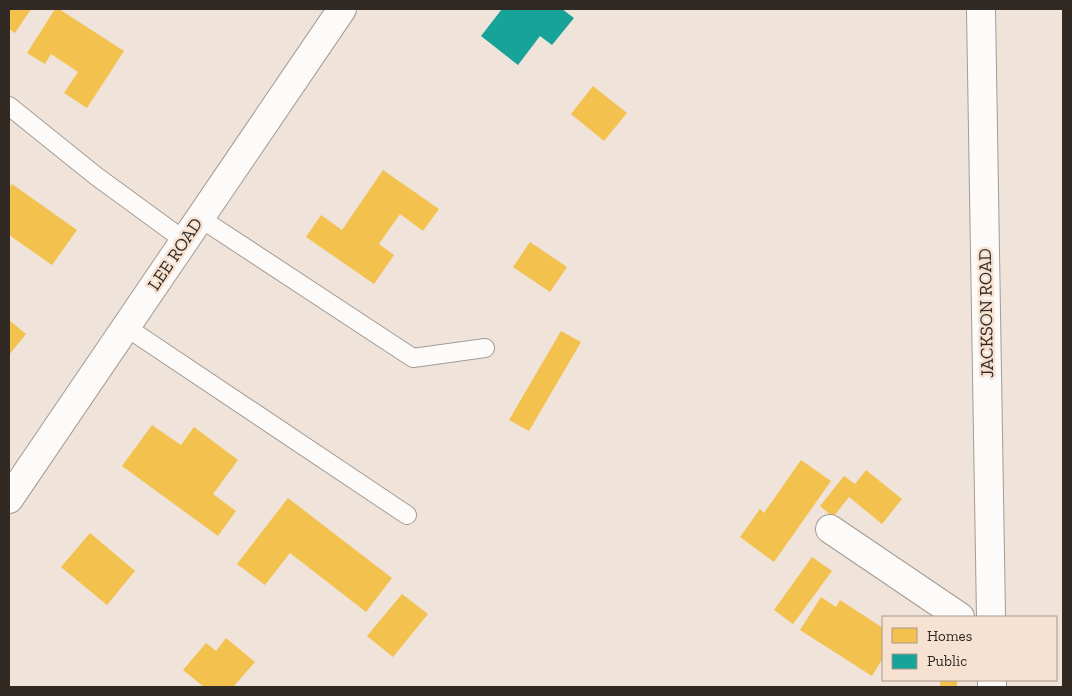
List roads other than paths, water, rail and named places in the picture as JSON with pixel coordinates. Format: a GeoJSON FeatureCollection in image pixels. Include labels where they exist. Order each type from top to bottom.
{"type":"FeatureCollection","features":[{"type":"Feature","properties":{"kind":"street","name":"LEE ROAD"},"geometry":{"type":"LineString","coordinates":[[9,500],[342,9]]}},
{"type":"Feature","properties":{"kind":"street","name":"JACKSON ROAD"},"geometry":{"type":"LineString","coordinates":[[981,9],[991,616]]}},
{"type":"Feature","properties":{"kind":"street"},"geometry":{"type":"LineString","coordinates":[[830,529],[959,616]]}},
{"type":"Feature","properties":{"kind":"lane"},"geometry":{"type":"LineString","coordinates":[[9,106],[96,176],[185,241]]}},
{"type":"Feature","properties":{"kind":"lane"},"geometry":{"type":"LineString","coordinates":[[200,218],[413,358],[485,348]]}},
{"type":"Feature","properties":{"kind":"lane"},"geometry":{"type":"LineString","coordinates":[[126,328],[407,515]]}}]}
